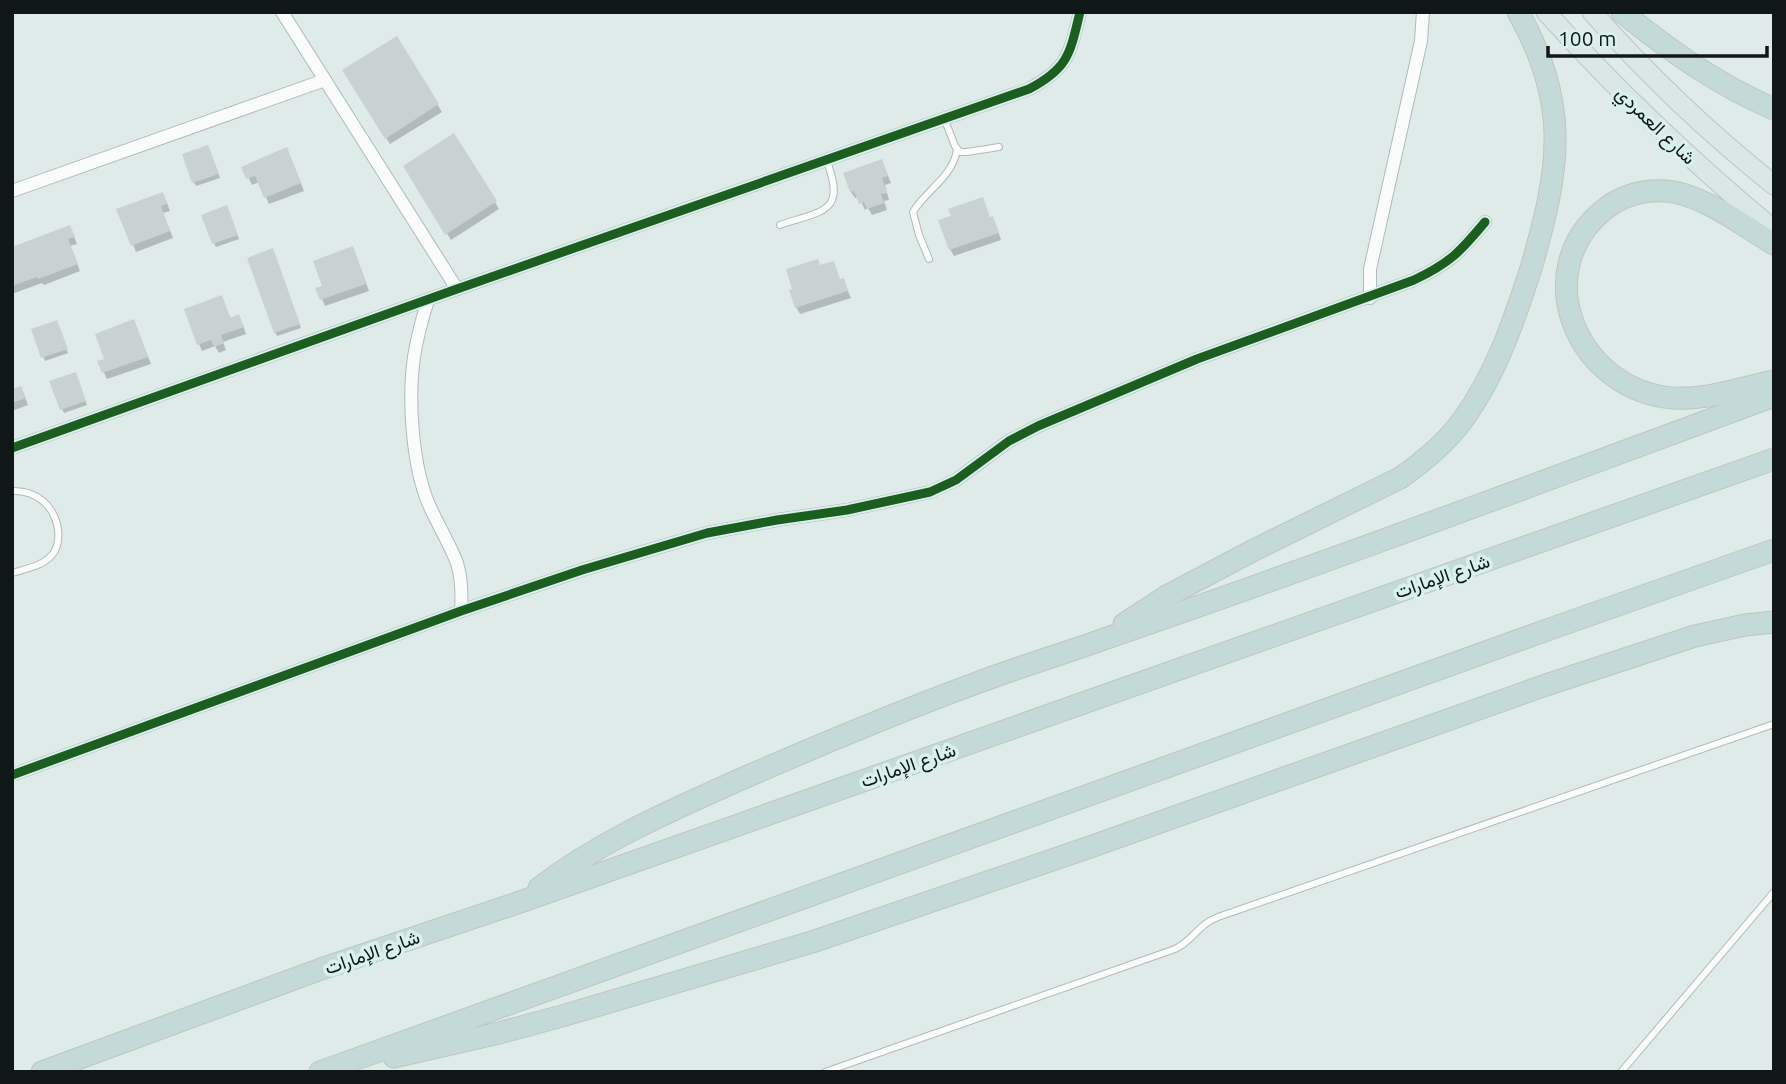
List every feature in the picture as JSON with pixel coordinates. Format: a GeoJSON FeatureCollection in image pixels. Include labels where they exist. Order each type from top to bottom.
{"type":"FeatureCollection","features":[{"type":"Feature","properties":{"kind":"highway"},"geometry":{"type":"LineString","coordinates":[[1106,639],[1167,596],[1399,478],[1440,446],[1472,406],[1494,365],[1516,313],[1541,235],[1551,185],[1555,134],[1549,92],[1537,52],[1518,12]]}},
{"type":"Feature","properties":{"kind":"highway"},"geometry":{"type":"LineString","coordinates":[[1622,12],[1705,74],[1774,109]]}},
{"type":"Feature","properties":{"kind":"highway"},"geometry":{"type":"LineString","coordinates":[[1774,244],[1696,198],[1662,190],[1644,192],[1611,204],[1585,229],[1569,262],[1566,289],[1570,316],[1589,352],[1622,382],[1642,391],[1664,397],[1695,397],[1774,381]]}},
{"type":"Feature","properties":{"kind":"highway"},"geometry":{"type":"LineString","coordinates":[[523,901],[577,861],[664,813],[913,706],[1480,505],[1774,396]]}},
{"type":"Feature","properties":{"kind":"highway","name":"شارع الإمارات"},"geometry":{"type":"LineString","coordinates":[[42,1072],[321,970],[1774,459]]}},
{"type":"Feature","properties":{"kind":"highway"},"geometry":{"type":"LineString","coordinates":[[320,1072],[1774,550]]}},
{"type":"Feature","properties":{"kind":"highway"},"geometry":{"type":"LineString","coordinates":[[327,1072],[512,1029],[812,942],[1090,847],[1546,685],[1695,636],[1745,625],[1774,622]]}},
{"type":"Feature","properties":{"kind":"main road","name":"شارع العمردي"},"geometry":{"type":"LineString","coordinates":[[1546,12],[1652,123],[1774,230]]}},
{"type":"Feature","properties":{"kind":"main road","name":"شارع العمردي"},"geometry":{"type":"LineString","coordinates":[[1592,12],[1639,62],[1774,185]]}},
{"type":"Feature","properties":{"kind":"street"},"geometry":{"type":"LineString","coordinates":[[282,12],[457,289]]}},
{"type":"Feature","properties":{"kind":"street"},"geometry":{"type":"LineString","coordinates":[[12,448],[1029,89],[1048,79],[1062,64],[1072,46],[1080,12]]}},
{"type":"Feature","properties":{"kind":"street"},"geometry":{"type":"LineString","coordinates":[[1370,298],[1370,269],[1421,41],[1423,12]]}},
{"type":"Feature","properties":{"kind":"street"},"geometry":{"type":"LineString","coordinates":[[12,191],[325,80]]}},
{"type":"Feature","properties":{"kind":"street"},"geometry":{"type":"LineString","coordinates":[[12,775],[461,611],[582,570],[708,533],[847,510],[930,492],[956,480],[1009,441],[1038,426],[1197,359],[1414,280],[1447,263],[1461,251],[1485,222]]}},
{"type":"Feature","properties":{"kind":"street"},"geometry":{"type":"LineString","coordinates":[[428,300],[418,331],[413,360],[412,427],[417,463],[427,499],[458,565],[462,588],[461,611]]}},
{"type":"Feature","properties":{"kind":"lane"},"geometry":{"type":"LineString","coordinates":[[944,118],[957,149],[964,153],[999,147]]}},
{"type":"Feature","properties":{"kind":"lane"},"geometry":{"type":"LineString","coordinates":[[929,259],[913,212],[920,200],[951,169],[957,149]]}},
{"type":"Feature","properties":{"kind":"lane"},"geometry":{"type":"LineString","coordinates":[[780,225],[824,209],[832,201],[835,185],[826,159]]}},
{"type":"Feature","properties":{"kind":"lane"},"geometry":{"type":"LineString","coordinates":[[12,491],[29,492],[41,498],[50,508],[59,533],[56,548],[47,561],[12,573]]}},
{"type":"Feature","properties":{"kind":"lane"},"geometry":{"type":"LineString","coordinates":[[825,1072],[1175,949],[1187,943],[1202,925],[1218,917],[1774,724]]}},
{"type":"Feature","properties":{"kind":"lane"},"geometry":{"type":"LineString","coordinates":[[1621,1072],[1774,892]]}},
{"type":"Feature","properties":{"kind":"building"},"geometry":{"type":"Polygon","coordinates":[[[397,36],[439,104],[385,139],[342,70],[397,36]]]}},
{"type":"Feature","properties":{"kind":"building"},"geometry":{"type":"Polygon","coordinates":[[[454,133],[497,201],[445,235],[403,166],[454,133]]]}},
{"type":"Feature","properties":{"kind":"building"},"geometry":{"type":"Polygon","coordinates":[[[208,145],[219,174],[192,183],[182,154],[208,145]]]}},
{"type":"Feature","properties":{"kind":"building"},"geometry":{"type":"Polygon","coordinates":[[[287,147],[301,183],[264,198],[255,176],[246,179],[241,167],[287,147]]]}},
{"type":"Feature","properties":{"kind":"building"},"geometry":{"type":"Polygon","coordinates":[[[882,159],[888,176],[882,178],[887,193],[881,194],[884,203],[867,209],[864,202],[859,204],[854,191],[850,192],[843,173],[882,159]]]}},
{"type":"Feature","properties":{"kind":"building"},"geometry":{"type":"Polygon","coordinates":[[[163,192],[167,204],[161,206],[170,231],[131,246],[116,209],[163,192]]]}},
{"type":"Feature","properties":{"kind":"building"},"geometry":{"type":"Polygon","coordinates":[[[983,197],[999,233],[949,250],[938,220],[951,216],[948,209],[983,197]]]}},
{"type":"Feature","properties":{"kind":"building"},"geometry":{"type":"Polygon","coordinates":[[[227,205],[238,235],[212,244],[201,215],[227,205]]]}},
{"type":"Feature","properties":{"kind":"building"},"geometry":{"type":"Polygon","coordinates":[[[70,225],[75,237],[68,239],[78,264],[12,286],[12,247],[70,225]]]}},
{"type":"Feature","properties":{"kind":"building"},"geometry":{"type":"Polygon","coordinates":[[[353,246],[366,284],[320,300],[315,288],[322,286],[313,261],[353,246]]]}},
{"type":"Feature","properties":{"kind":"building"},"geometry":{"type":"Polygon","coordinates":[[[273,248],[300,324],[274,333],[247,258],[273,248]]]}},
{"type":"Feature","properties":{"kind":"building"},"geometry":{"type":"Polygon","coordinates":[[[818,259],[820,265],[834,261],[840,279],[844,278],[848,291],[795,308],[786,269],[818,259]]]}},
{"type":"Feature","properties":{"kind":"building"},"geometry":{"type":"Polygon","coordinates":[[[222,295],[230,318],[239,314],[244,327],[221,335],[224,343],[214,347],[211,340],[197,345],[184,309],[222,295]]]}},
{"type":"Feature","properties":{"kind":"building"},"geometry":{"type":"Polygon","coordinates":[[[134,319],[148,357],[102,373],[97,361],[104,359],[95,334],[134,319]]]}},
{"type":"Feature","properties":{"kind":"building"},"geometry":{"type":"Polygon","coordinates":[[[57,320],[68,349],[41,358],[31,329],[57,320]]]}},
{"type":"Feature","properties":{"kind":"building"},"geometry":{"type":"Polygon","coordinates":[[[76,372],[86,401],[60,410],[49,381],[76,372]]]}},
{"type":"Feature","properties":{"kind":"building"},"geometry":{"type":"Polygon","coordinates":[[[21,386],[26,398],[12,403],[12,389],[21,386]]]}},
{"type":"Feature","properties":{"kind":"cycle path"},"geometry":{"type":"LineString","coordinates":[[12,448],[1029,89],[1052,74],[1066,58],[1080,12]]}},
{"type":"Feature","properties":{"kind":"cycle path"},"geometry":{"type":"LineString","coordinates":[[12,775],[461,611],[582,570],[707,533],[847,510],[930,492],[956,480],[1009,441],[1038,426],[1197,359],[1414,280],[1454,256],[1485,222]]}}]}
